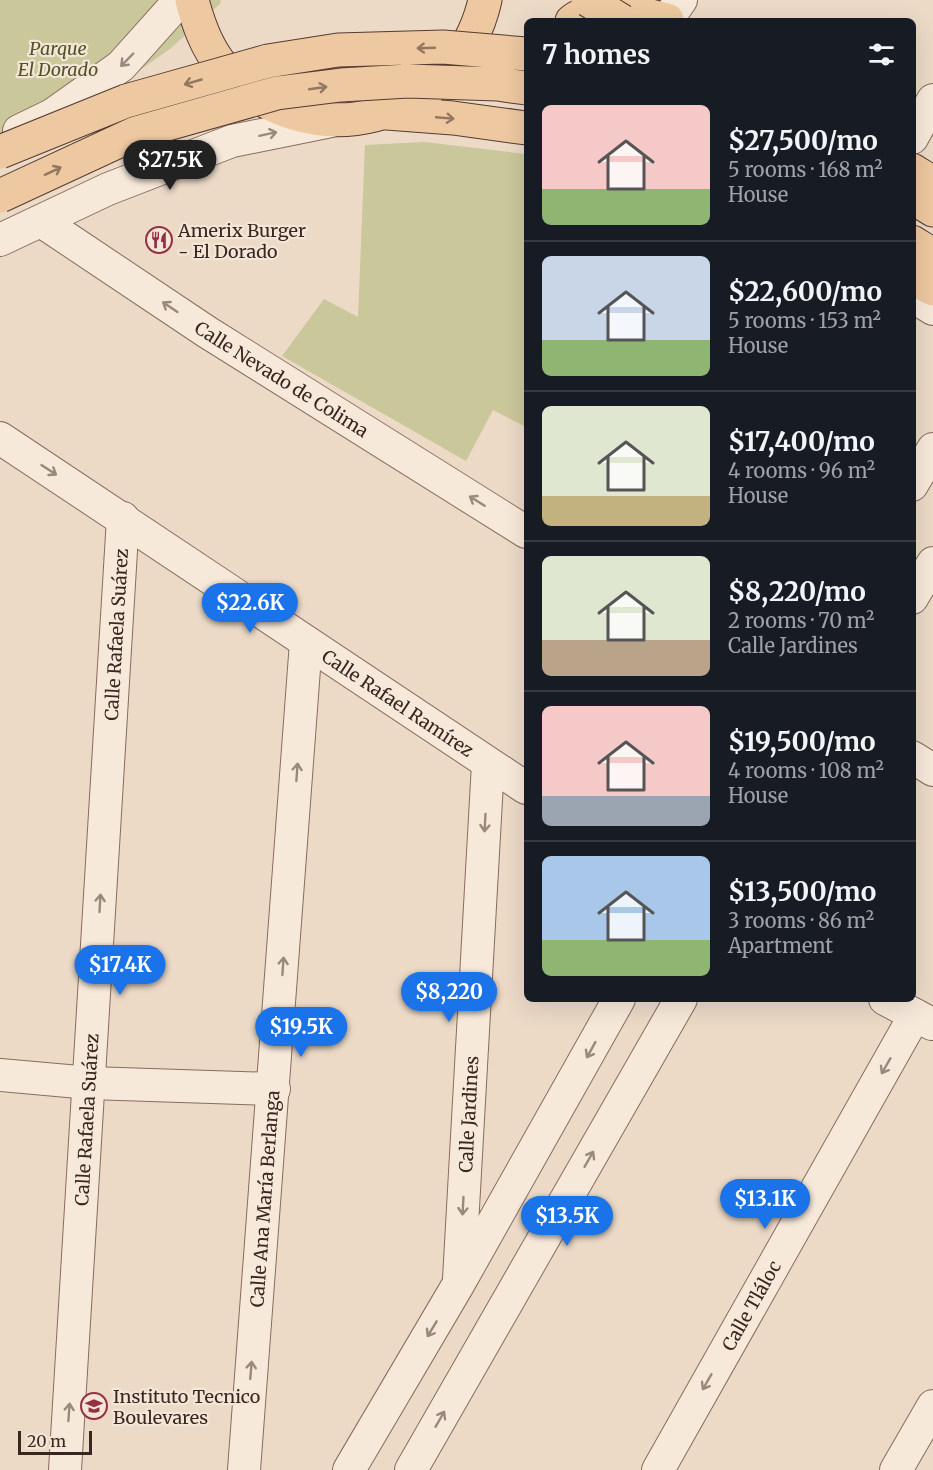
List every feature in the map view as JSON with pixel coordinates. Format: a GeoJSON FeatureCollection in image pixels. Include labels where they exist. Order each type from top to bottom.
{"type":"FeatureCollection","features":[{"type":"Feature","properties":{"kind":"main road"},"geometry":{"type":"LineString","coordinates":[[192,0],[200,29],[222,65],[253,94],[291,112],[333,120],[360,119],[387,112],[417,98],[444,77],[465,51],[480,21],[485,0]]}},
{"type":"Feature","properties":{"kind":"main road"},"geometry":{"type":"LineString","coordinates":[[588,0],[617,18]]}},
{"type":"Feature","properties":{"kind":"main road"},"geometry":{"type":"LineString","coordinates":[[635,0],[672,14]]}},
{"type":"Feature","properties":{"kind":"main road"},"geometry":{"type":"LineString","coordinates":[[578,18],[588,13],[607,9],[672,14]]}},
{"type":"Feature","properties":{"kind":"main road"},"geometry":{"type":"LineString","coordinates":[[0,152],[126,102],[268,61],[338,50],[443,47],[524,54]]}},
{"type":"Feature","properties":{"kind":"main road"},"geometry":{"type":"LineString","coordinates":[[0,196],[136,133],[277,93],[341,85],[408,81],[497,84],[524,88]]}},
{"type":"Feature","properties":{"kind":"main road"},"geometry":{"type":"LineString","coordinates":[[387,112],[524,128]]}},
{"type":"Feature","properties":{"kind":"main road"},"geometry":{"type":"LineString","coordinates":[[916,172],[933,183]]}},
{"type":"Feature","properties":{"kind":"main road"},"geometry":{"type":"LineString","coordinates":[[916,199],[933,210]]}},
{"type":"Feature","properties":{"kind":"main road"},"geometry":{"type":"LineString","coordinates":[[916,244],[933,255]]}},
{"type":"Feature","properties":{"kind":"main road"},"geometry":{"type":"LineString","coordinates":[[916,280],[933,289]]}},
{"type":"Feature","properties":{"kind":"street"},"geometry":{"type":"LineString","coordinates":[[0,140],[52,115],[122,66],[180,0]]}},
{"type":"Feature","properties":{"kind":"street"},"geometry":{"type":"LineString","coordinates":[[916,131],[933,100]]}},
{"type":"Feature","properties":{"kind":"street"},"geometry":{"type":"LineString","coordinates":[[0,240],[108,189],[232,141],[333,120]]}},
{"type":"Feature","properties":{"kind":"street","name":"Calle Nevado de Colima"},"geometry":{"type":"LineString","coordinates":[[41,221],[207,332],[524,531]]}},
{"type":"Feature","properties":{"kind":"street"},"geometry":{"type":"LineString","coordinates":[[916,298],[933,309]]}},
{"type":"Feature","properties":{"kind":"street","name":"Calle Rafael Ramírez"},"geometry":{"type":"LineString","coordinates":[[0,438],[524,787]]}},
{"type":"Feature","properties":{"kind":"street"},"geometry":{"type":"LineString","coordinates":[[916,474],[925,449]]}},
{"type":"Feature","properties":{"kind":"street","name":"Calle Rafaela Suárez"},"geometry":{"type":"LineString","coordinates":[[65,1470],[123,518]]}},
{"type":"Feature","properties":{"kind":"street"},"geometry":{"type":"LineString","coordinates":[[916,591],[933,563]]}},
{"type":"Feature","properties":{"kind":"street","name":"Calle Ana María Berlanga"},"geometry":{"type":"LineString","coordinates":[[244,1470],[306,642]]}},
{"type":"Feature","properties":{"kind":"street"},"geometry":{"type":"LineString","coordinates":[[916,759],[933,770]]}},
{"type":"Feature","properties":{"kind":"street","name":"Calle Jardines"},"geometry":{"type":"LineString","coordinates":[[458,1285],[488,764]]}},
{"type":"Feature","properties":{"kind":"street"},"geometry":{"type":"LineString","coordinates":[[349,1470],[458,1285],[617,1002]]}},
{"type":"Feature","properties":{"kind":"street"},"geometry":{"type":"LineString","coordinates":[[411,1470],[679,1002]]}},
{"type":"Feature","properties":{"kind":"street"},"geometry":{"type":"LineString","coordinates":[[891,1002],[924,1020]]}},
{"type":"Feature","properties":{"kind":"street","name":"Calle Tláloc"},"geometry":{"type":"LineString","coordinates":[[657,1470],[924,1020]]}},
{"type":"Feature","properties":{"kind":"street"},"geometry":{"type":"LineString","coordinates":[[0,1075],[90,1083],[274,1089]]}},
{"type":"Feature","properties":{"kind":"street"},"geometry":{"type":"LineString","coordinates":[[896,1470],[933,1406]]}},
{"type":"Feature","properties":{"kind":"green space","name":"Parque El Dorado"},"geometry":{"type":"Polygon","coordinates":[[[0,0],[221,0],[220,4],[171,48],[76,116],[0,152],[0,0]]]}},
{"type":"Feature","properties":{"kind":"green space"},"geometry":{"type":"Polygon","coordinates":[[[424,142],[524,154],[524,426],[493,410],[466,461],[282,356],[324,299],[358,317],[365,145],[424,142]]]}},
{"type":"Feature","properties":{"kind":"place","name":"Amerix Burger - El Dorado"},"geometry":{"type":"Point","coordinates":[159,240]}},
{"type":"Feature","properties":{"kind":"place","name":"Instituto Tecnico Boulevares"},"geometry":{"type":"Point","coordinates":[94,1406]}}]}
